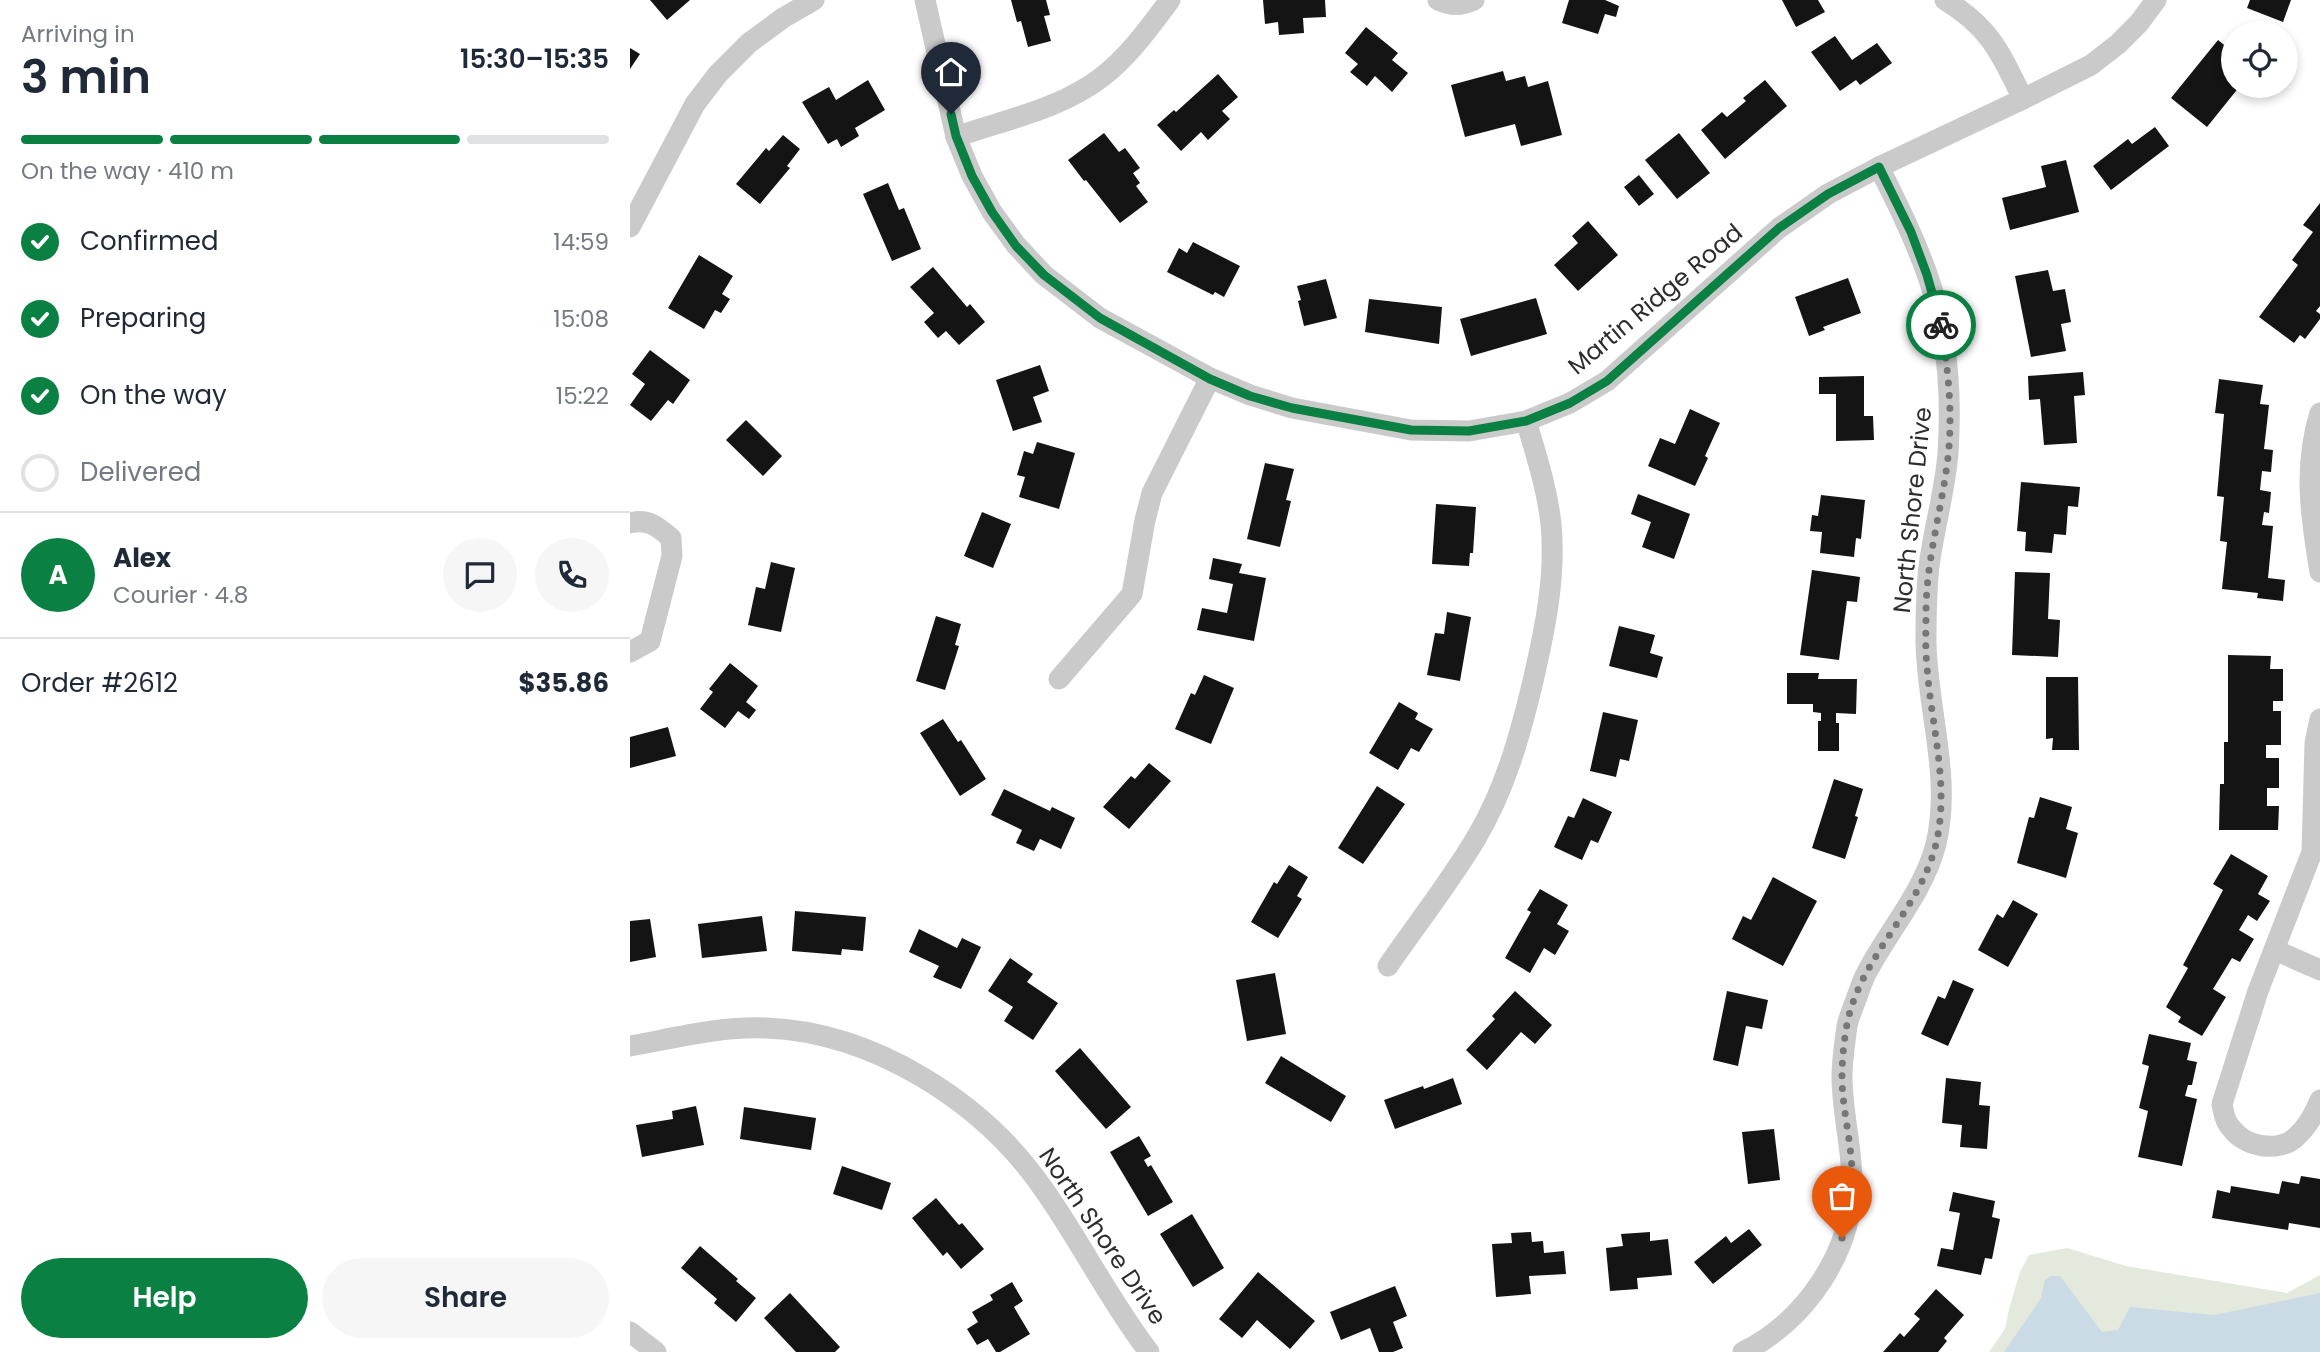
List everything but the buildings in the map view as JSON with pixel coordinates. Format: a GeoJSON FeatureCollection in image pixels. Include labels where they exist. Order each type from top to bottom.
{"type":"FeatureCollection","features":[{"type":"Feature","properties":{"kind":"street"},"geometry":{"type":"LineString","coordinates":[[630,227],[695,104],[718,74],[749,43],[814,0]]}},
{"type":"Feature","properties":{"kind":"street","name":"Martin Ridge Road"},"geometry":{"type":"LineString","coordinates":[[925,0],[956,136],[972,176],[992,212],[1016,246],[1044,275],[1100,318],[1210,379],[1250,396],[1292,408],[1411,430],[1469,431],[1526,421],[1570,403],[1607,381],[1779,228],[1828,194],[1879,167],[2091,65],[2118,44],[2156,0]]}},
{"type":"Feature","properties":{"kind":"street"},"geometry":{"type":"LineString","coordinates":[[956,136],[1057,103],[1101,78],[1137,44],[1170,0]]}},
{"type":"Feature","properties":{"kind":"street"},"geometry":{"type":"LineString","coordinates":[[1438,0],[1451,5],[1462,5],[1474,0]]}},
{"type":"Feature","properties":{"kind":"street"},"geometry":{"type":"LineString","coordinates":[[1945,0],[1980,25],[1998,49],[2024,99]]}},
{"type":"Feature","properties":{"kind":"street","name":"North Shore Drive"},"geometry":{"type":"LineString","coordinates":[[1743,1352],[1759,1344],[1787,1322],[1811,1297],[1842,1238],[1850,1208],[1852,1180],[1842,1076],[1848,1022],[1866,974],[1925,875],[1936,846],[1941,814],[1942,776],[1927,666],[1926,610],[1929,568],[1948,456],[1948,372],[1941,326],[1927,275],[1911,232],[1879,167]]}},
{"type":"Feature","properties":{"kind":"street"},"geometry":{"type":"LineString","coordinates":[[1059,678],[1132,594],[1152,493],[1210,379]]}},
{"type":"Feature","properties":{"kind":"street"},"geometry":{"type":"LineString","coordinates":[[2320,413],[2309,476],[2309,509],[2320,572]]}},
{"type":"Feature","properties":{"kind":"street"},"geometry":{"type":"LineString","coordinates":[[1388,966],[1475,840],[1502,788],[1520,736],[1545,628],[1552,576],[1551,524],[1543,477],[1526,421]]}},
{"type":"Feature","properties":{"kind":"street"},"geometry":{"type":"LineString","coordinates":[[630,523],[639,520],[656,524],[670,538],[672,556],[650,641],[630,652]]}},
{"type":"Feature","properties":{"kind":"street"},"geometry":{"type":"LineString","coordinates":[[2320,719],[2315,743],[2312,852],[2258,991],[2222,1104],[2225,1121],[2234,1132],[2245,1140],[2268,1147],[2296,1138],[2315,1112],[2320,1100]]}},
{"type":"Feature","properties":{"kind":"street"},"geometry":{"type":"LineString","coordinates":[[2275,950],[2320,970]]}},
{"type":"Feature","properties":{"kind":"street","name":"North Shore Drive"},"geometry":{"type":"LineString","coordinates":[[630,1046],[731,1028],[768,1028],[804,1032],[857,1047],[903,1067],[957,1099],[1012,1149],[1042,1186],[1149,1352]]}},
{"type":"Feature","properties":{"kind":"street"},"geometry":{"type":"LineString","coordinates":[[630,1332],[654,1351]]}},
{"type":"Feature","properties":{"kind":"shaded area"},"geometry":{"type":"Polygon","coordinates":[[[2067,1248],[2126,1266],[2287,1293],[2320,1275],[2320,1352],[1989,1352],[2005,1329],[2020,1272],[2029,1255],[2067,1248]]]}},
{"type":"Feature","properties":{"kind":"shaded area"},"geometry":{"type":"Polygon","coordinates":[[[2060,1276],[2102,1332],[2118,1330],[2130,1307],[2214,1315],[2320,1293],[2320,1352],[2004,1352],[2041,1298],[2045,1279],[2060,1276]]]}},
{"type":"Feature","properties":{"kind":"way so far"},"geometry":{"type":"LineString","coordinates":[[1842,1238],[1850,1208],[1852,1180],[1842,1076],[1848,1022],[1866,974],[1925,875],[1936,846],[1941,814],[1942,776],[1927,666],[1926,610],[1929,568],[1948,456],[1948,372],[1941,325]]}},
{"type":"Feature","properties":{"kind":"route"},"geometry":{"type":"LineString","coordinates":[[951,114],[956,136],[972,176],[992,212],[1016,246],[1044,275],[1100,318],[1210,379],[1250,396],[1292,408],[1411,430],[1469,431],[1526,421],[1570,403],[1607,381],[1779,228],[1828,194],[1879,167],[1911,232],[1941,325]]}}]}
